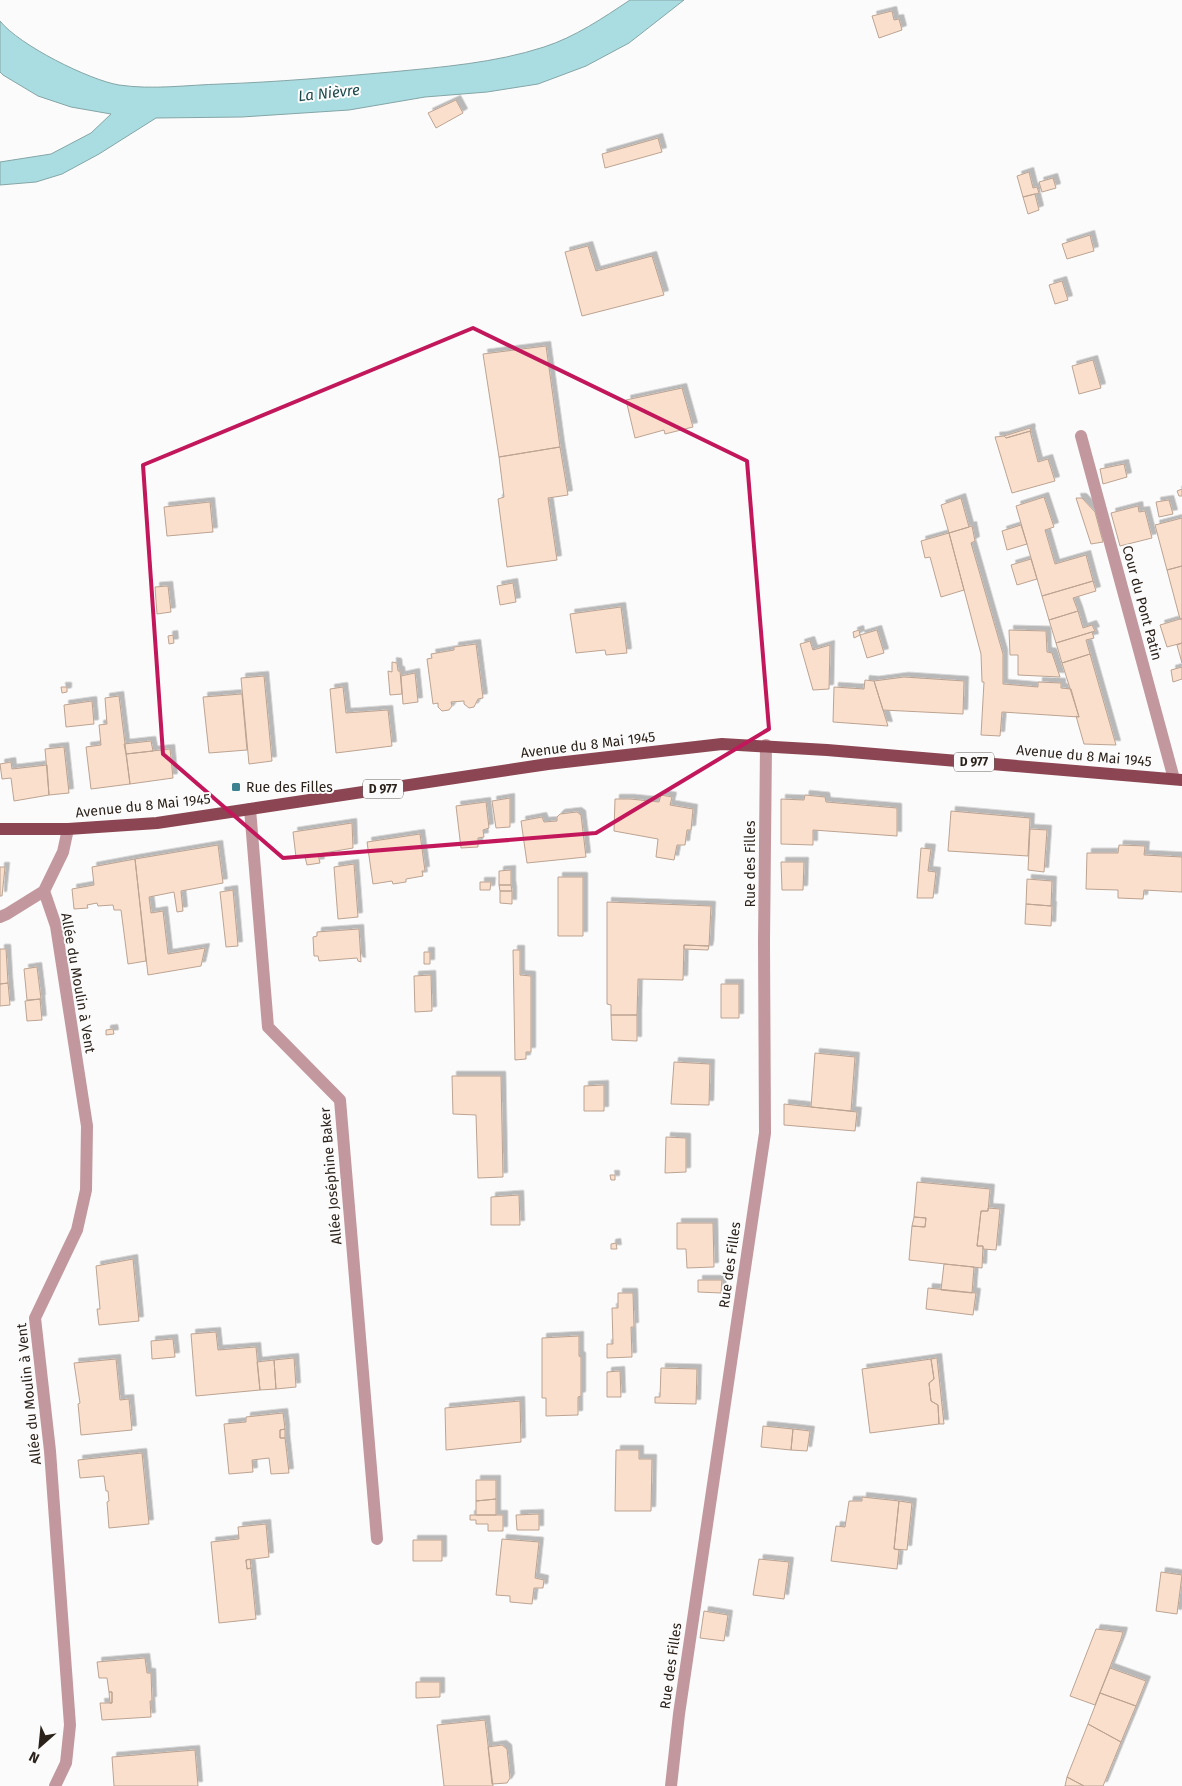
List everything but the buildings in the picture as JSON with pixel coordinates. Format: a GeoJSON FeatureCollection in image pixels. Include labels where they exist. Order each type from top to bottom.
{"type":"FeatureCollection","features":[{"type":"Feature","properties":{"kind":"main road","name":"Avenue du 8 Mai 1945"},"geometry":{"type":"LineString","coordinates":[[0,830],[68,829],[157,823],[557,763],[722,744],[766,745],[1178,779]]}},
{"type":"Feature","properties":{"kind":"street","name":"Cour du Pont Patin"},"geometry":{"type":"LineString","coordinates":[[1081,436],[1178,779]]}},
{"type":"Feature","properties":{"kind":"street","name":"Rue des Filles"},"geometry":{"type":"LineString","coordinates":[[671,1786],[679,1714],[765,1133],[766,745]]}},
{"type":"Feature","properties":{"kind":"street","name":"Allée Joséphine Baker"},"geometry":{"type":"LineString","coordinates":[[250,809],[268,1027],[340,1100],[377,1539]]}},
{"type":"Feature","properties":{"kind":"street"},"geometry":{"type":"LineString","coordinates":[[0,917],[44,891],[63,852],[68,829]]}},
{"type":"Feature","properties":{"kind":"street","name":"Allée du Moulin à Vent"},"geometry":{"type":"LineString","coordinates":[[44,891],[56,926],[87,1126],[86,1190],[77,1230],[35,1318],[50,1451],[70,1725],[66,1763],[55,1786]]}},
{"type":"Feature","properties":{"kind":"highlighted area"},"geometry":{"type":"Polygon","coordinates":[[[473,328],[747,461],[769,729],[596,833],[283,858],[163,754],[143,465],[473,328]]]}},
{"type":"Feature","properties":{"kind":"water","name":"La Nièvre"},"geometry":{"type":"Polygon","coordinates":[[[630,0],[684,0],[629,43],[586,66],[538,84],[487,92],[425,97],[349,110],[242,117],[156,118],[99,154],[62,174],[36,182],[0,185],[0,162],[51,154],[91,133],[111,114],[71,107],[38,96],[3,75],[0,72],[0,21],[22,40],[38,50],[90,76],[119,85],[170,87],[327,77],[488,61],[544,47],[567,38],[610,14],[630,0]]]}},
{"type":"Feature","properties":{"kind":"place","name":"Rue des Filles"},"geometry":{"type":"Point","coordinates":[236,787]}}]}
